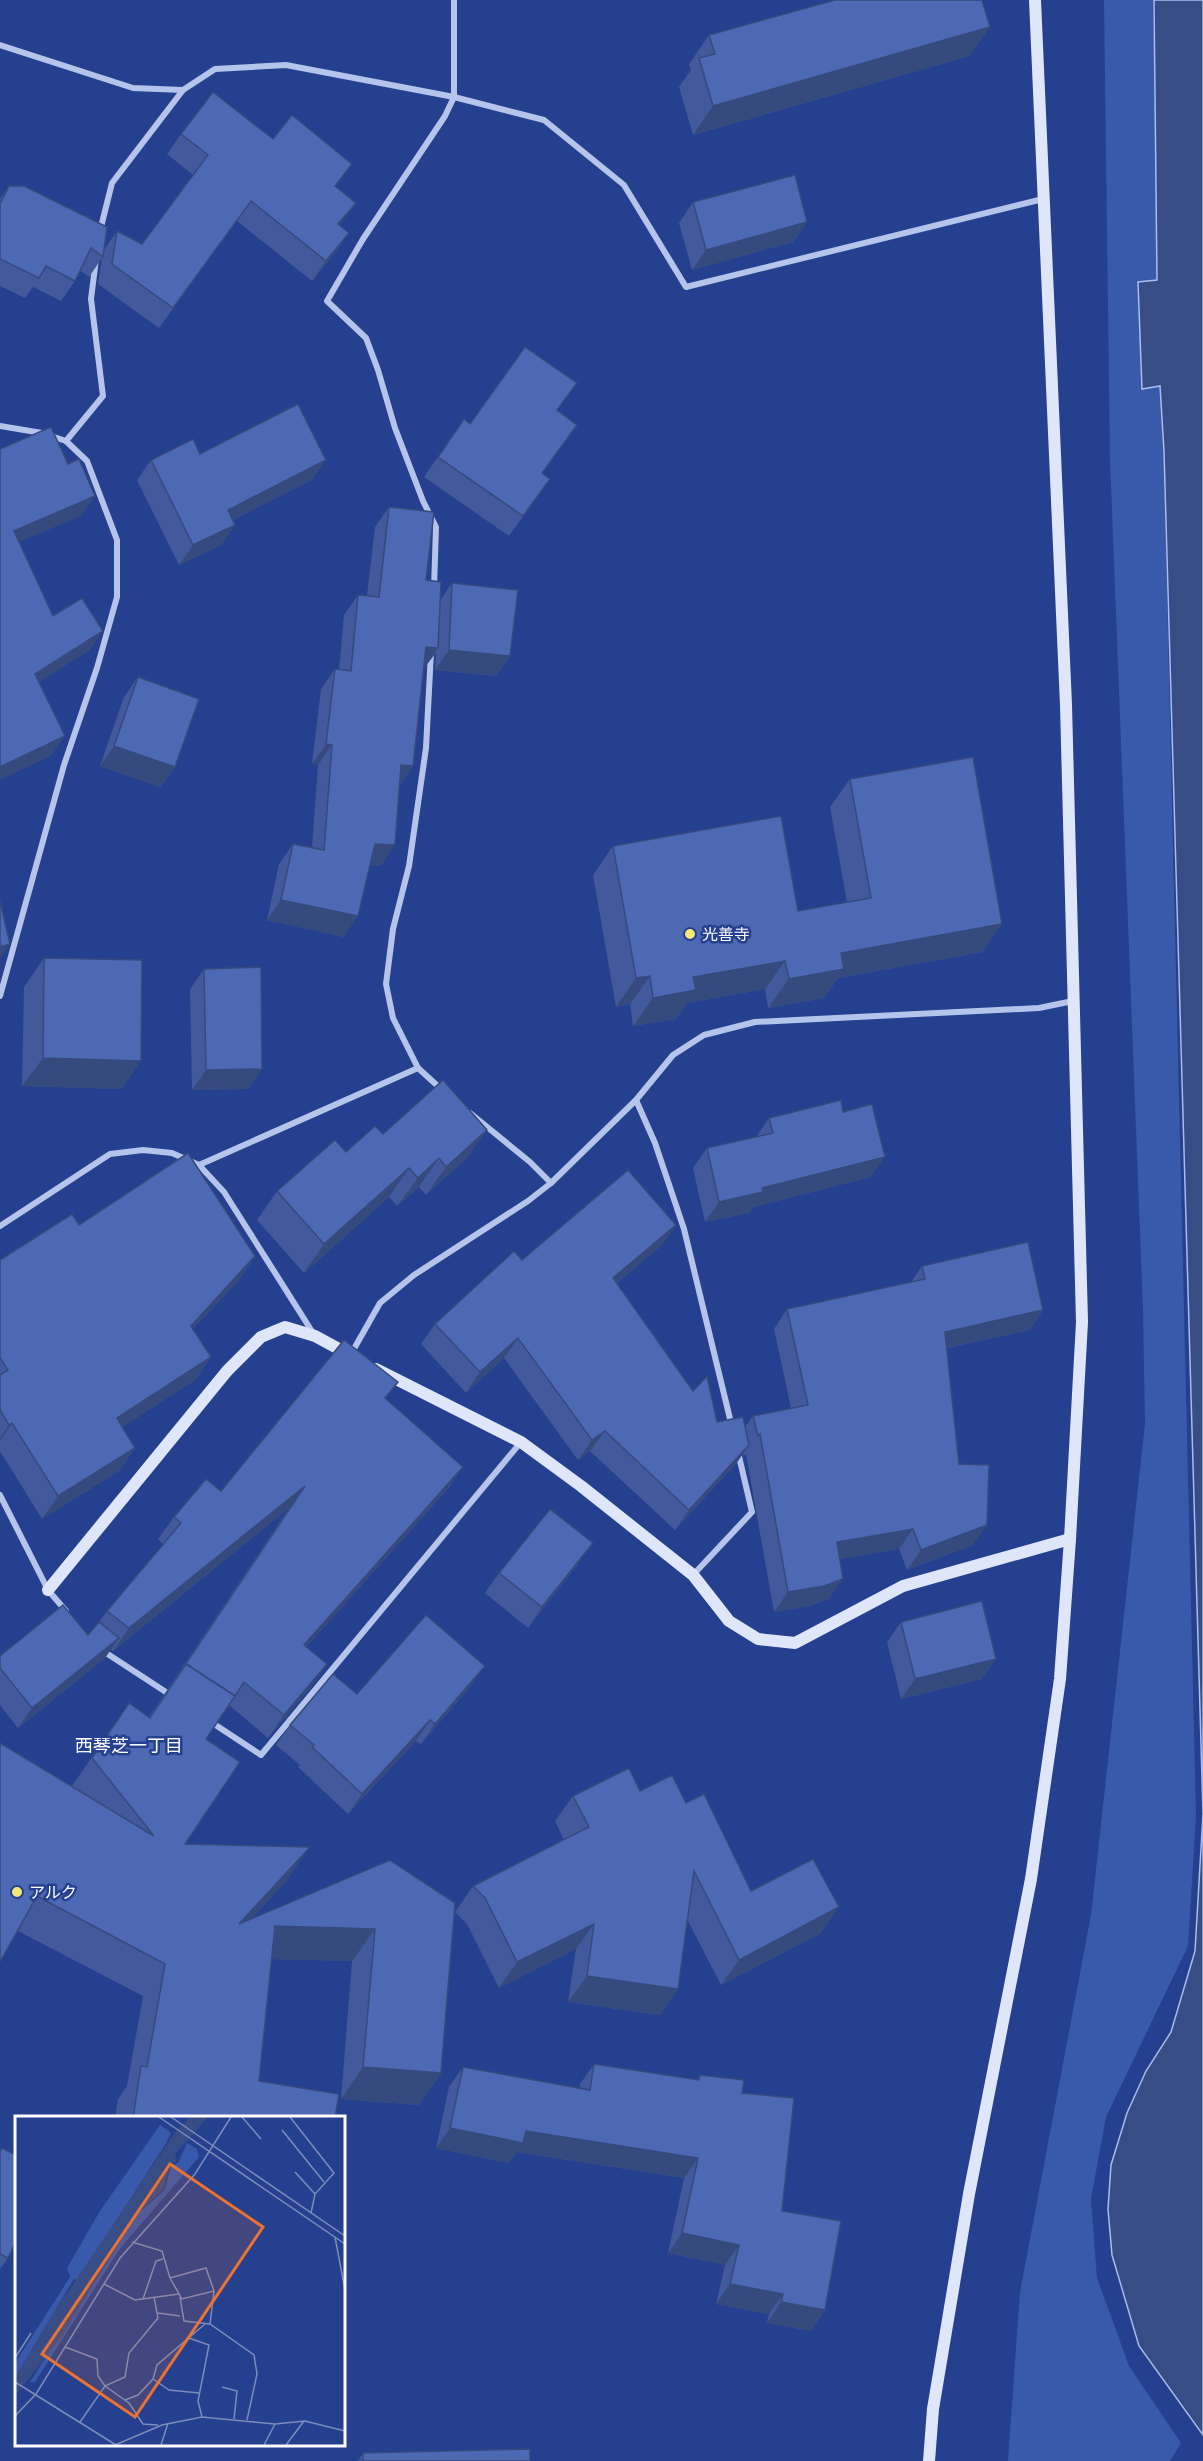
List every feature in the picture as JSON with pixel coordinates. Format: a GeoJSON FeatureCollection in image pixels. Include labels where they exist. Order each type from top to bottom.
{"type":"FeatureCollection","features":[{"type":"Feature","properties":{"kind":"street"},"geometry":{"type":"LineString","coordinates":[[433,599],[436,527],[423,501],[395,428],[366,338],[327,301],[363,239],[445,116],[454,97],[454,0]]}},
{"type":"Feature","properties":{"kind":"street"},"geometry":{"type":"LineString","coordinates":[[929,2461],[933,2409],[969,2194],[1033,1867],[1060,1679],[1082,1322],[1065,694],[1035,0]]}},
{"type":"Feature","properties":{"kind":"street"},"geometry":{"type":"LineString","coordinates":[[0,45],[133,88],[183,90]]}},
{"type":"Feature","properties":{"kind":"street"},"geometry":{"type":"LineString","coordinates":[[99,237],[102,216],[112,183],[183,90],[215,69],[286,65],[454,97],[544,120],[578,145],[624,185],[686,287],[1043,199]]}},
{"type":"Feature","properties":{"kind":"street"},"geometry":{"type":"LineString","coordinates":[[66,441],[103,396],[91,299],[98,247]]}},
{"type":"Feature","properties":{"kind":"street"},"geometry":{"type":"LineString","coordinates":[[0,426],[42,433],[66,441],[87,461],[117,540],[117,597],[97,668],[64,765],[0,996]]}},
{"type":"Feature","properties":{"kind":"street"},"geometry":{"type":"LineString","coordinates":[[431,645],[426,748],[409,866],[393,929],[386,984],[393,1018],[418,1068],[451,1097]]}},
{"type":"Feature","properties":{"kind":"street"},"geometry":{"type":"LineString","coordinates":[[351,1355],[380,1303],[414,1275],[503,1218],[551,1183],[636,1100],[673,1055],[704,1035],[755,1022],[1039,1008],[1074,1001]]}},
{"type":"Feature","properties":{"kind":"street"},"geometry":{"type":"LineString","coordinates":[[199,1165],[418,1068]]}},
{"type":"Feature","properties":{"kind":"street"},"geometry":{"type":"LineString","coordinates":[[636,1100],[655,1143],[684,1229],[733,1433]]}},
{"type":"Feature","properties":{"kind":"street"},"geometry":{"type":"LineString","coordinates":[[460,1104],[530,1162],[551,1183]]}},
{"type":"Feature","properties":{"kind":"street"},"geometry":{"type":"LineString","coordinates":[[0,1226],[110,1154],[143,1150],[172,1153],[199,1165],[224,1192],[315,1336]]}},
{"type":"Feature","properties":{"kind":"street"},"geometry":{"type":"LineString","coordinates":[[48,1590],[227,1371],[261,1337],[285,1328],[315,1336],[430,1398],[521,1442],[581,1486],[693,1575],[729,1621],[758,1639],[795,1643],[903,1586],[1070,1539]]}},
{"type":"Feature","properties":{"kind":"street"},"geometry":{"type":"LineString","coordinates":[[202,1716],[261,1755],[521,1442]]}},
{"type":"Feature","properties":{"kind":"street"},"geometry":{"type":"LineString","coordinates":[[693,1575],[752,1512],[736,1444]]}},
{"type":"Feature","properties":{"kind":"street"},"geometry":{"type":"LineString","coordinates":[[0,1495],[48,1590],[70,1617]]}},
{"type":"Feature","properties":{"kind":"street"},"geometry":{"type":"LineString","coordinates":[[93,1644],[182,1703]]}},
{"type":"Feature","properties":{"kind":"shaded area"},"geometry":{"type":"Polygon","coordinates":[[[1104,0],[1153,0],[1196,1816],[1188,1946],[1106,2117],[1091,2199],[1097,2278],[1129,2366],[1181,2443],[1170,2461],[1008,2461],[1020,2292],[1091,1915],[1145,1424],[1143,1309],[1110,459],[1104,0]]]}},
{"type":"Feature","properties":{"kind":"shaded area"},"geometry":{"type":"Polygon","coordinates":[[[1154,0],[1203,0],[1203,1814],[1164,451],[1160,386],[1142,389],[1138,282],[1157,280],[1154,0]]]}},
{"type":"Feature","properties":{"kind":"shaded area"},"geometry":{"type":"Polygon","coordinates":[[[1203,1814],[1203,2435],[1139,2346],[1112,2255],[1108,2209],[1111,2165],[1127,2113],[1146,2071],[1171,2032],[1195,1951],[1203,1814]]]}},
{"type":"Feature","properties":{"kind":"building"},"geometry":{"type":"Polygon","coordinates":[[[835,0],[982,0],[990,27],[713,106],[699,58],[715,54],[709,35],[835,0]]]}},
{"type":"Feature","properties":{"kind":"building"},"geometry":{"type":"Polygon","coordinates":[[[213,92],[273,139],[292,115],[352,164],[335,186],[356,203],[338,224],[349,233],[326,261],[251,201],[173,308],[112,264],[117,231],[142,244],[208,155],[181,134],[213,92]]]}},
{"type":"Feature","properties":{"kind":"building"},"geometry":{"type":"Polygon","coordinates":[[[795,175],[807,222],[706,250],[693,202],[795,175]]]}},
{"type":"Feature","properties":{"kind":"building"},"geometry":{"type":"Polygon","coordinates":[[[9,186],[24,186],[107,227],[103,257],[91,248],[75,281],[46,266],[39,278],[0,259],[0,204],[9,186]]]}},
{"type":"Feature","properties":{"kind":"building"},"geometry":{"type":"Polygon","coordinates":[[[525,347],[577,383],[557,410],[577,425],[542,473],[550,479],[523,516],[438,457],[464,419],[470,424],[525,347]]]}},
{"type":"Feature","properties":{"kind":"building"},"geometry":{"type":"Polygon","coordinates":[[[298,404],[326,460],[228,510],[235,525],[193,545],[151,460],[193,439],[200,454],[298,404]]]}},
{"type":"Feature","properties":{"kind":"building"},"geometry":{"type":"Polygon","coordinates":[[[51,427],[68,464],[79,459],[95,496],[14,531],[53,616],[82,598],[103,631],[35,674],[65,736],[0,767],[0,449],[51,427]]]}},
{"type":"Feature","properties":{"kind":"building"},"geometry":{"type":"Polygon","coordinates":[[[389,507],[434,512],[426,580],[441,582],[438,648],[426,647],[413,766],[401,765],[395,845],[375,844],[358,916],[281,900],[293,844],[324,850],[332,745],[326,744],[335,669],[351,671],[358,595],[379,597],[389,507]]]}},
{"type":"Feature","properties":{"kind":"building"},"geometry":{"type":"Polygon","coordinates":[[[452,583],[518,590],[510,656],[449,650],[452,583]]]}},
{"type":"Feature","properties":{"kind":"building"},"geometry":{"type":"Polygon","coordinates":[[[138,677],[199,699],[175,767],[114,746],[138,677]]]}},
{"type":"Feature","properties":{"kind":"building"},"geometry":{"type":"Polygon","coordinates":[[[973,757],[1002,924],[841,953],[844,969],[789,979],[785,961],[693,977],[696,990],[653,998],[650,976],[636,978],[613,846],[781,816],[798,911],[871,898],[850,779],[973,757]]]}},
{"type":"Feature","properties":{"kind":"building"},"geometry":{"type":"Polygon","coordinates":[[[0,901],[10,944],[0,947],[0,901]]]}},
{"type":"Feature","properties":{"kind":"building"},"geometry":{"type":"Polygon","coordinates":[[[44,958],[142,960],[141,1061],[43,1058],[44,958]]]}},
{"type":"Feature","properties":{"kind":"building"},"geometry":{"type":"Polygon","coordinates":[[[261,967],[262,1069],[206,1070],[204,969],[261,967]]]}},
{"type":"Feature","properties":{"kind":"building"},"geometry":{"type":"Polygon","coordinates":[[[443,1080],[487,1130],[446,1167],[439,1158],[418,1178],[409,1168],[324,1244],[277,1191],[335,1140],[346,1152],[375,1126],[383,1134],[443,1080]]]}},
{"type":"Feature","properties":{"kind":"building"},"geometry":{"type":"Polygon","coordinates":[[[841,1100],[843,1112],[872,1104],[885,1157],[762,1188],[763,1192],[719,1202],[707,1148],[773,1133],[769,1118],[841,1100]]]}},
{"type":"Feature","properties":{"kind":"building"},"geometry":{"type":"Polygon","coordinates":[[[188,1153],[255,1256],[191,1326],[211,1357],[117,1418],[135,1448],[58,1496],[12,1423],[9,1425],[0,1410],[0,1375],[8,1370],[0,1358],[0,1260],[72,1214],[79,1225],[188,1153]]]}},
{"type":"Feature","properties":{"kind":"building"},"geometry":{"type":"Polygon","coordinates":[[[628,1170],[676,1225],[613,1278],[693,1391],[707,1376],[717,1422],[743,1417],[749,1445],[689,1510],[605,1431],[592,1440],[518,1338],[480,1372],[435,1324],[514,1251],[522,1260],[628,1170]]]}},
{"type":"Feature","properties":{"kind":"building"},"geometry":{"type":"Polygon","coordinates":[[[1028,1242],[1043,1310],[945,1332],[959,1464],[989,1465],[987,1525],[921,1550],[913,1529],[837,1542],[843,1579],[824,1586],[788,1592],[760,1434],[758,1436],[753,1416],[808,1405],[787,1309],[925,1279],[922,1266],[1028,1242]]]}},
{"type":"Feature","properties":{"kind":"building"},"geometry":{"type":"Polygon","coordinates":[[[344,1340],[398,1382],[385,1398],[463,1467],[304,1645],[327,1664],[284,1715],[244,1682],[235,1696],[185,1665],[305,1486],[129,1628],[107,1611],[181,1523],[174,1517],[206,1479],[221,1491],[344,1340]]]}},
{"type":"Feature","properties":{"kind":"building"},"geometry":{"type":"Polygon","coordinates":[[[550,1509],[593,1543],[542,1607],[499,1573],[550,1509]]]}},
{"type":"Feature","properties":{"kind":"building"},"geometry":{"type":"Polygon","coordinates":[[[982,1601],[996,1659],[915,1679],[901,1622],[982,1601]]]}},
{"type":"Feature","properties":{"kind":"building"},"geometry":{"type":"Polygon","coordinates":[[[63,1605],[88,1635],[99,1622],[119,1638],[32,1708],[0,1668],[0,1656],[63,1605]]]}},
{"type":"Feature","properties":{"kind":"building"},"geometry":{"type":"Polygon","coordinates":[[[426,1615],[485,1666],[435,1724],[430,1720],[362,1794],[312,1747],[314,1745],[290,1725],[333,1674],[357,1694],[426,1615]]]}},
{"type":"Feature","properties":{"kind":"building"},"geometry":{"type":"Polygon","coordinates":[[[186,1664],[235,1696],[206,1739],[240,1762],[185,1844],[310,1847],[239,1924],[390,1860],[455,1903],[441,2073],[363,2067],[375,1929],[275,1926],[259,2081],[339,2094],[335,2116],[133,2116],[141,2066],[147,2067],[165,1964],[37,1896],[0,1962],[0,1743],[154,1836],[92,1758],[129,1703],[150,1718],[186,1664]]]}},
{"type":"Feature","properties":{"kind":"building"},"geometry":{"type":"Polygon","coordinates":[[[629,1768],[640,1791],[672,1775],[686,1803],[704,1794],[751,1891],[813,1859],[839,1907],[739,1960],[694,1871],[678,1989],[587,1976],[594,1924],[517,1962],[485,1898],[473,1886],[589,1827],[573,1796],[629,1768]]]}},
{"type":"Feature","properties":{"kind":"building"},"geometry":{"type":"Polygon","coordinates":[[[594,2064],[699,2080],[700,2075],[744,2080],[742,2093],[794,2098],[782,2211],[841,2221],[825,2310],[781,2302],[783,2294],[730,2284],[739,2245],[682,2233],[698,2158],[526,2131],[523,2143],[450,2128],[463,2067],[590,2090],[594,2064]]]}},
{"type":"Feature","properties":{"kind":"building"},"geometry":{"type":"Polygon","coordinates":[[[2,2148],[15,2154],[15,2243],[8,2258],[0,2254],[0,2151],[2,2148]]]}},
{"type":"Feature","properties":{"kind":"building"},"geometry":{"type":"Polygon","coordinates":[[[530,2449],[530,2461],[363,2461],[363,2453],[530,2449]]]}},
{"type":"Feature","properties":{"kind":"place","name":"光善寺"},"geometry":{"type":"Point","coordinates":[690,934]}},
{"type":"Feature","properties":{"kind":"place","name":"アルク"},"geometry":{"type":"Point","coordinates":[17,1892]}},
{"type":"Feature","properties":{"kind":"district","name":"西琴芝一丁目"},"geometry":{"type":"Point","coordinates":[129,1745]}}]}
